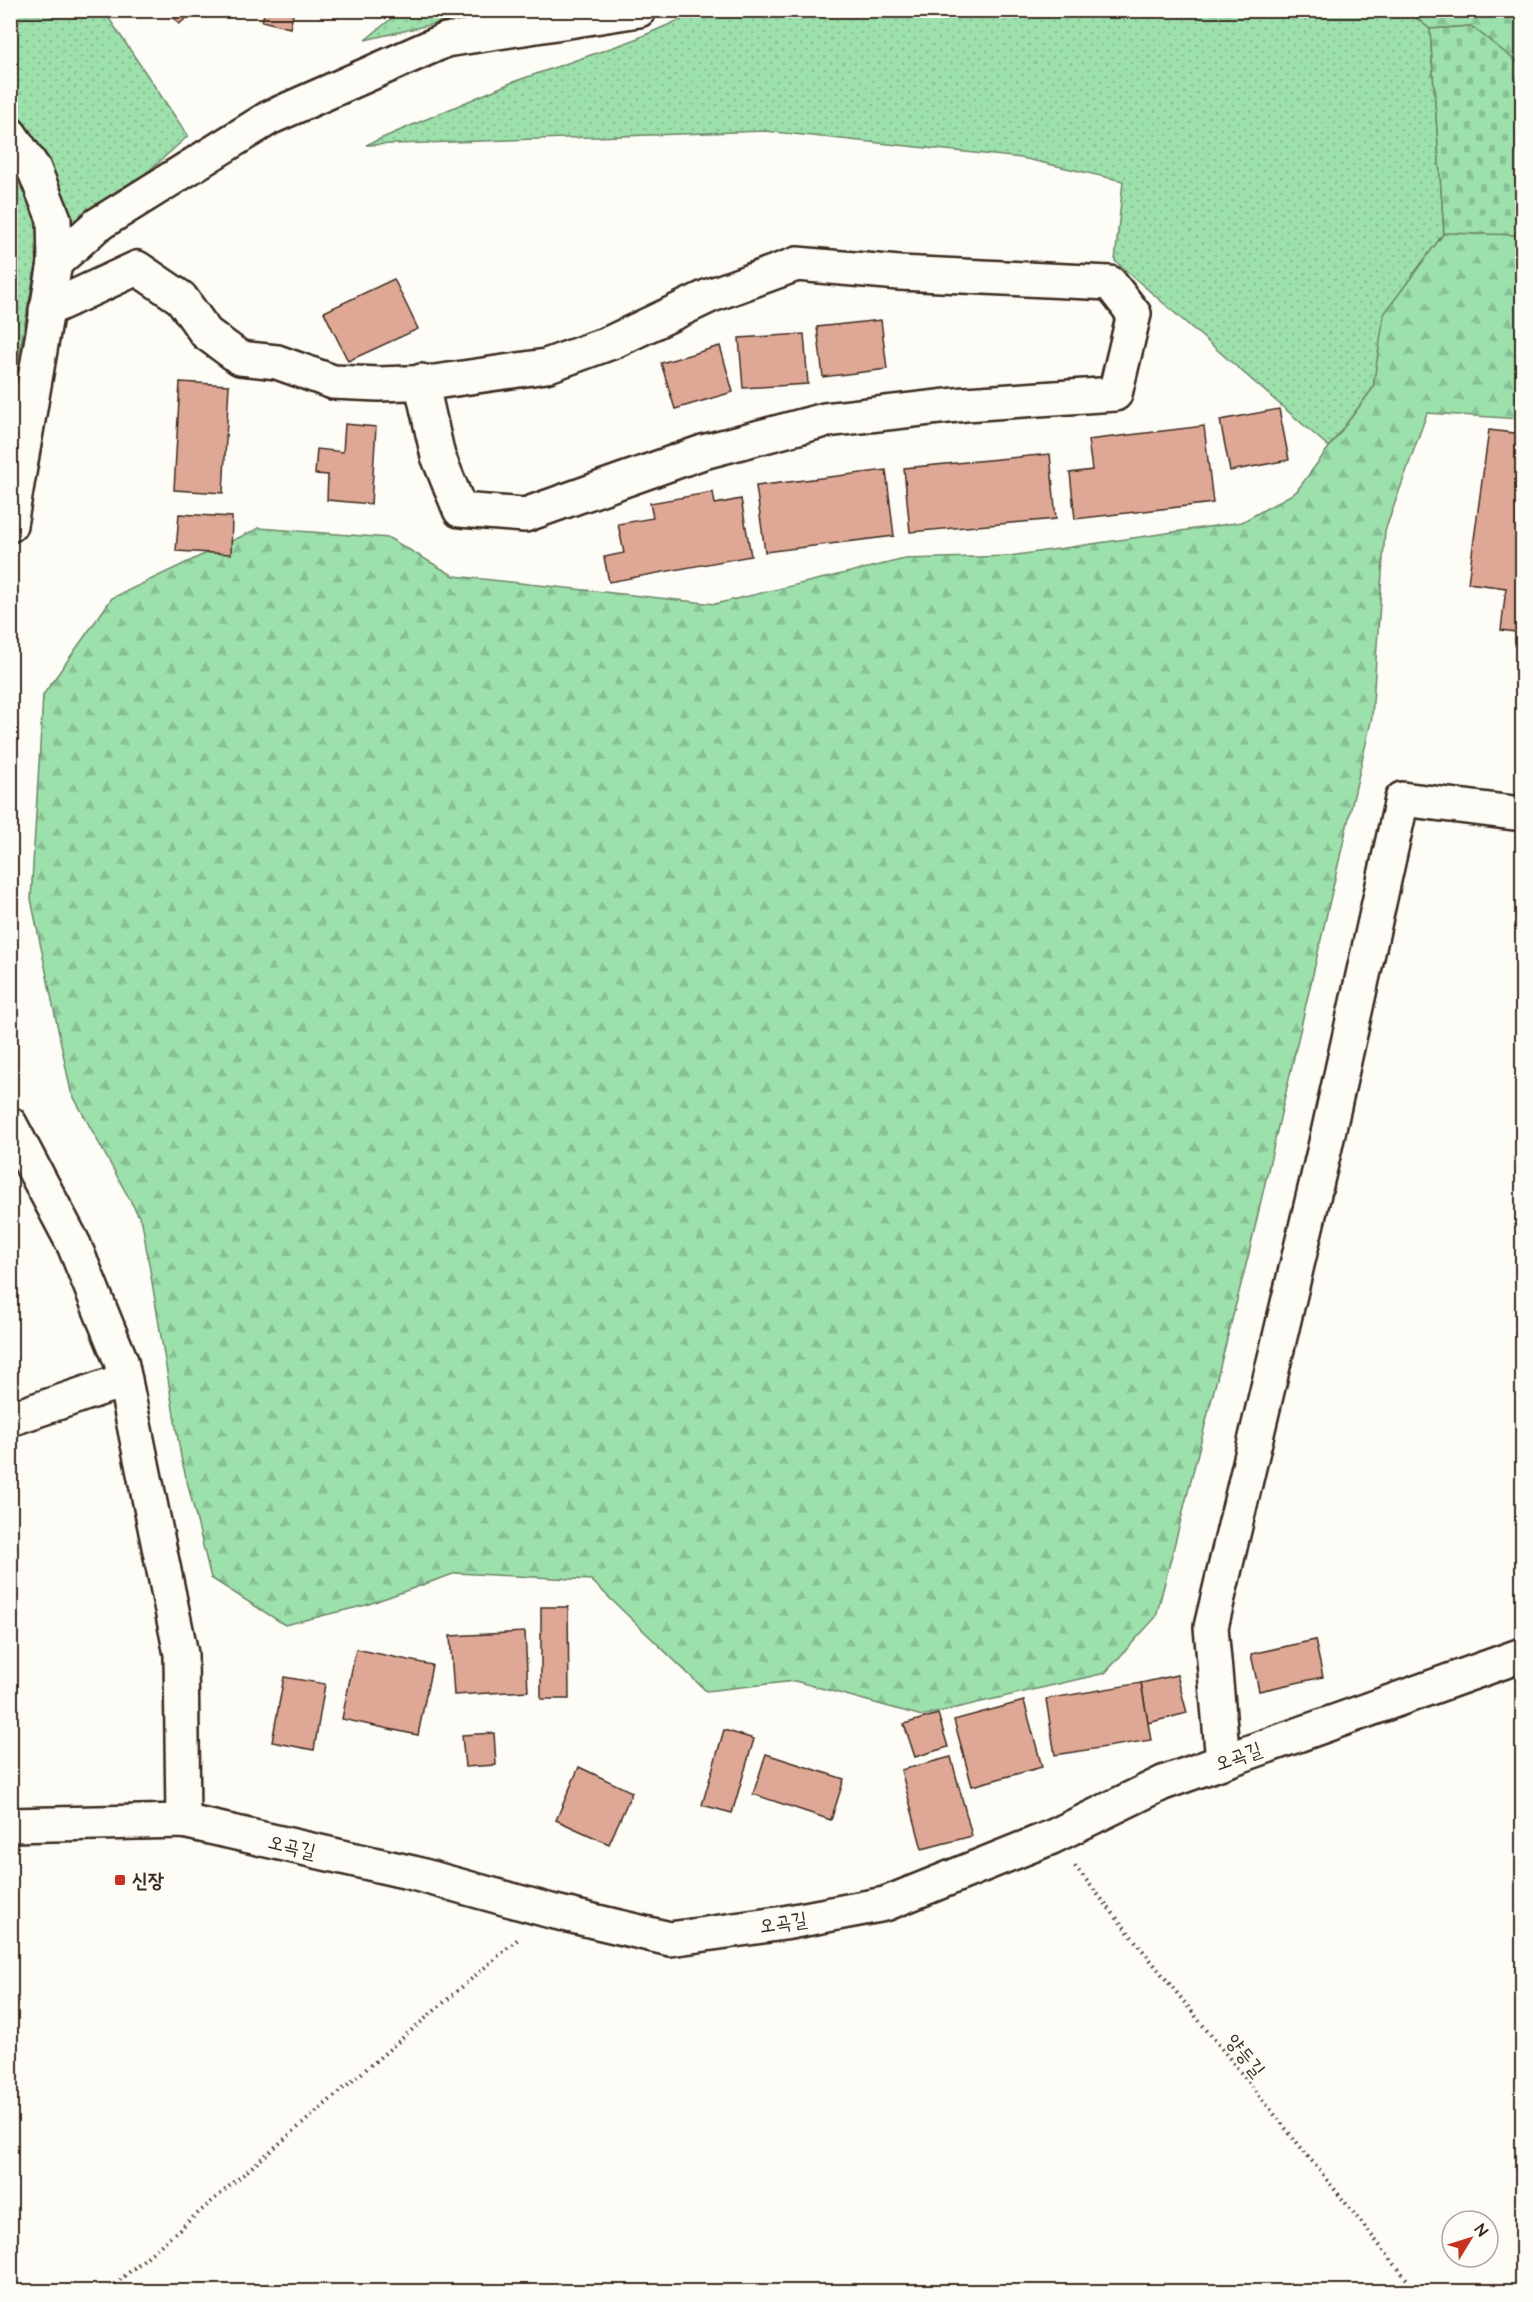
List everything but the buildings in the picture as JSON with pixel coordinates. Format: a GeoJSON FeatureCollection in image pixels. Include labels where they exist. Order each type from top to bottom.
{"type":"FeatureCollection","features":[{"type":"Feature","properties":{"kind":"street"},"geometry":{"type":"LineString","coordinates":[[55,263],[97,225],[269,118],[446,40],[639,10]]}},
{"type":"Feature","properties":{"kind":"street"},"geometry":{"type":"LineString","coordinates":[[10,134],[34,169],[54,219],[55,263],[21,472],[10,525]]}},
{"type":"Feature","properties":{"kind":"street"},"geometry":{"type":"LineString","coordinates":[[46,309],[137,268],[181,298],[206,333],[240,357],[277,362],[333,382],[378,384],[421,381],[435,382],[546,366],[612,342],[709,296],[797,264],[899,273],[1110,283],[1134,314],[1115,394],[965,404],[825,420],[703,452],[525,515],[460,510],[438,456],[421,381]]}},
{"type":"Feature","properties":{"kind":"street"},"geometry":{"type":"LineString","coordinates":[[1223,1761],[1212,1627],[1325,1147],[1402,799],[1522,814]]}},
{"type":"Feature","properties":{"kind":"street"},"geometry":{"type":"LineString","coordinates":[[10,1124],[74,1245],[121,1361],[181,1654],[183,1821]]}},
{"type":"Feature","properties":{"kind":"street"},"geometry":{"type":"LineString","coordinates":[[10,1419],[125,1380]]}},
{"type":"Feature","properties":{"kind":"street","name":"오곡길"},"geometry":{"type":"LineString","coordinates":[[10,1825],[183,1821],[413,1873],[551,1911],[670,1939],[784,1923],[885,1904],[1052,1837],[1162,1783],[1522,1655]]}},
{"type":"Feature","properties":{"kind":"path","name":"양등길"},"geometry":{"type":"LineString","coordinates":[[1052,1837],[1417,2292]]}},
{"type":"Feature","properties":{"kind":"path"},"geometry":{"type":"LineString","coordinates":[[106,2292],[551,1911]]}},
{"type":"Feature","properties":{"kind":"green space"},"geometry":{"type":"Polygon","coordinates":[[[402,10],[489,10],[489,11],[365,40],[402,10]]]}},
{"type":"Feature","properties":{"kind":"green space"},"geometry":{"type":"Polygon","coordinates":[[[11,11],[104,11],[188,136],[34,274],[12,393],[11,393],[11,11]]]}},
{"type":"Feature","properties":{"kind":"green space"},"geometry":{"type":"Polygon","coordinates":[[[700,11],[1408,11],[1430,29],[1444,233],[1385,314],[1373,388],[1329,447],[1115,261],[1123,181],[1022,158],[765,131],[366,145],[513,82],[631,41],[700,11]]]}},
{"type":"Feature","properties":{"kind":"green space"},"geometry":{"type":"Polygon","coordinates":[[[1408,11],[1522,11],[1522,66],[1471,26],[1430,29],[1408,11]]]}},
{"type":"Feature","properties":{"kind":"green space"},"geometry":{"type":"Polygon","coordinates":[[[1471,26],[1522,66],[1521,235],[1444,233],[1430,29],[1471,26]]]}},
{"type":"Feature","properties":{"kind":"green space"},"geometry":{"type":"Polygon","coordinates":[[[1444,233],[1522,234],[1522,419],[1427,413],[1385,531],[1372,717],[1249,1253],[1156,1617],[1105,1673],[922,1716],[795,1681],[706,1691],[591,1580],[456,1573],[366,1605],[285,1625],[211,1578],[181,1457],[142,1222],[71,1092],[31,899],[43,695],[112,598],[259,528],[389,538],[454,576],[715,604],[905,559],[1010,556],[1242,522],[1296,492],[1373,388],[1384,314],[1444,233]]]}},
{"type":"Feature","properties":{"kind":"place","name":"신장"},"geometry":{"type":"Point","coordinates":[120,1880]}}]}
